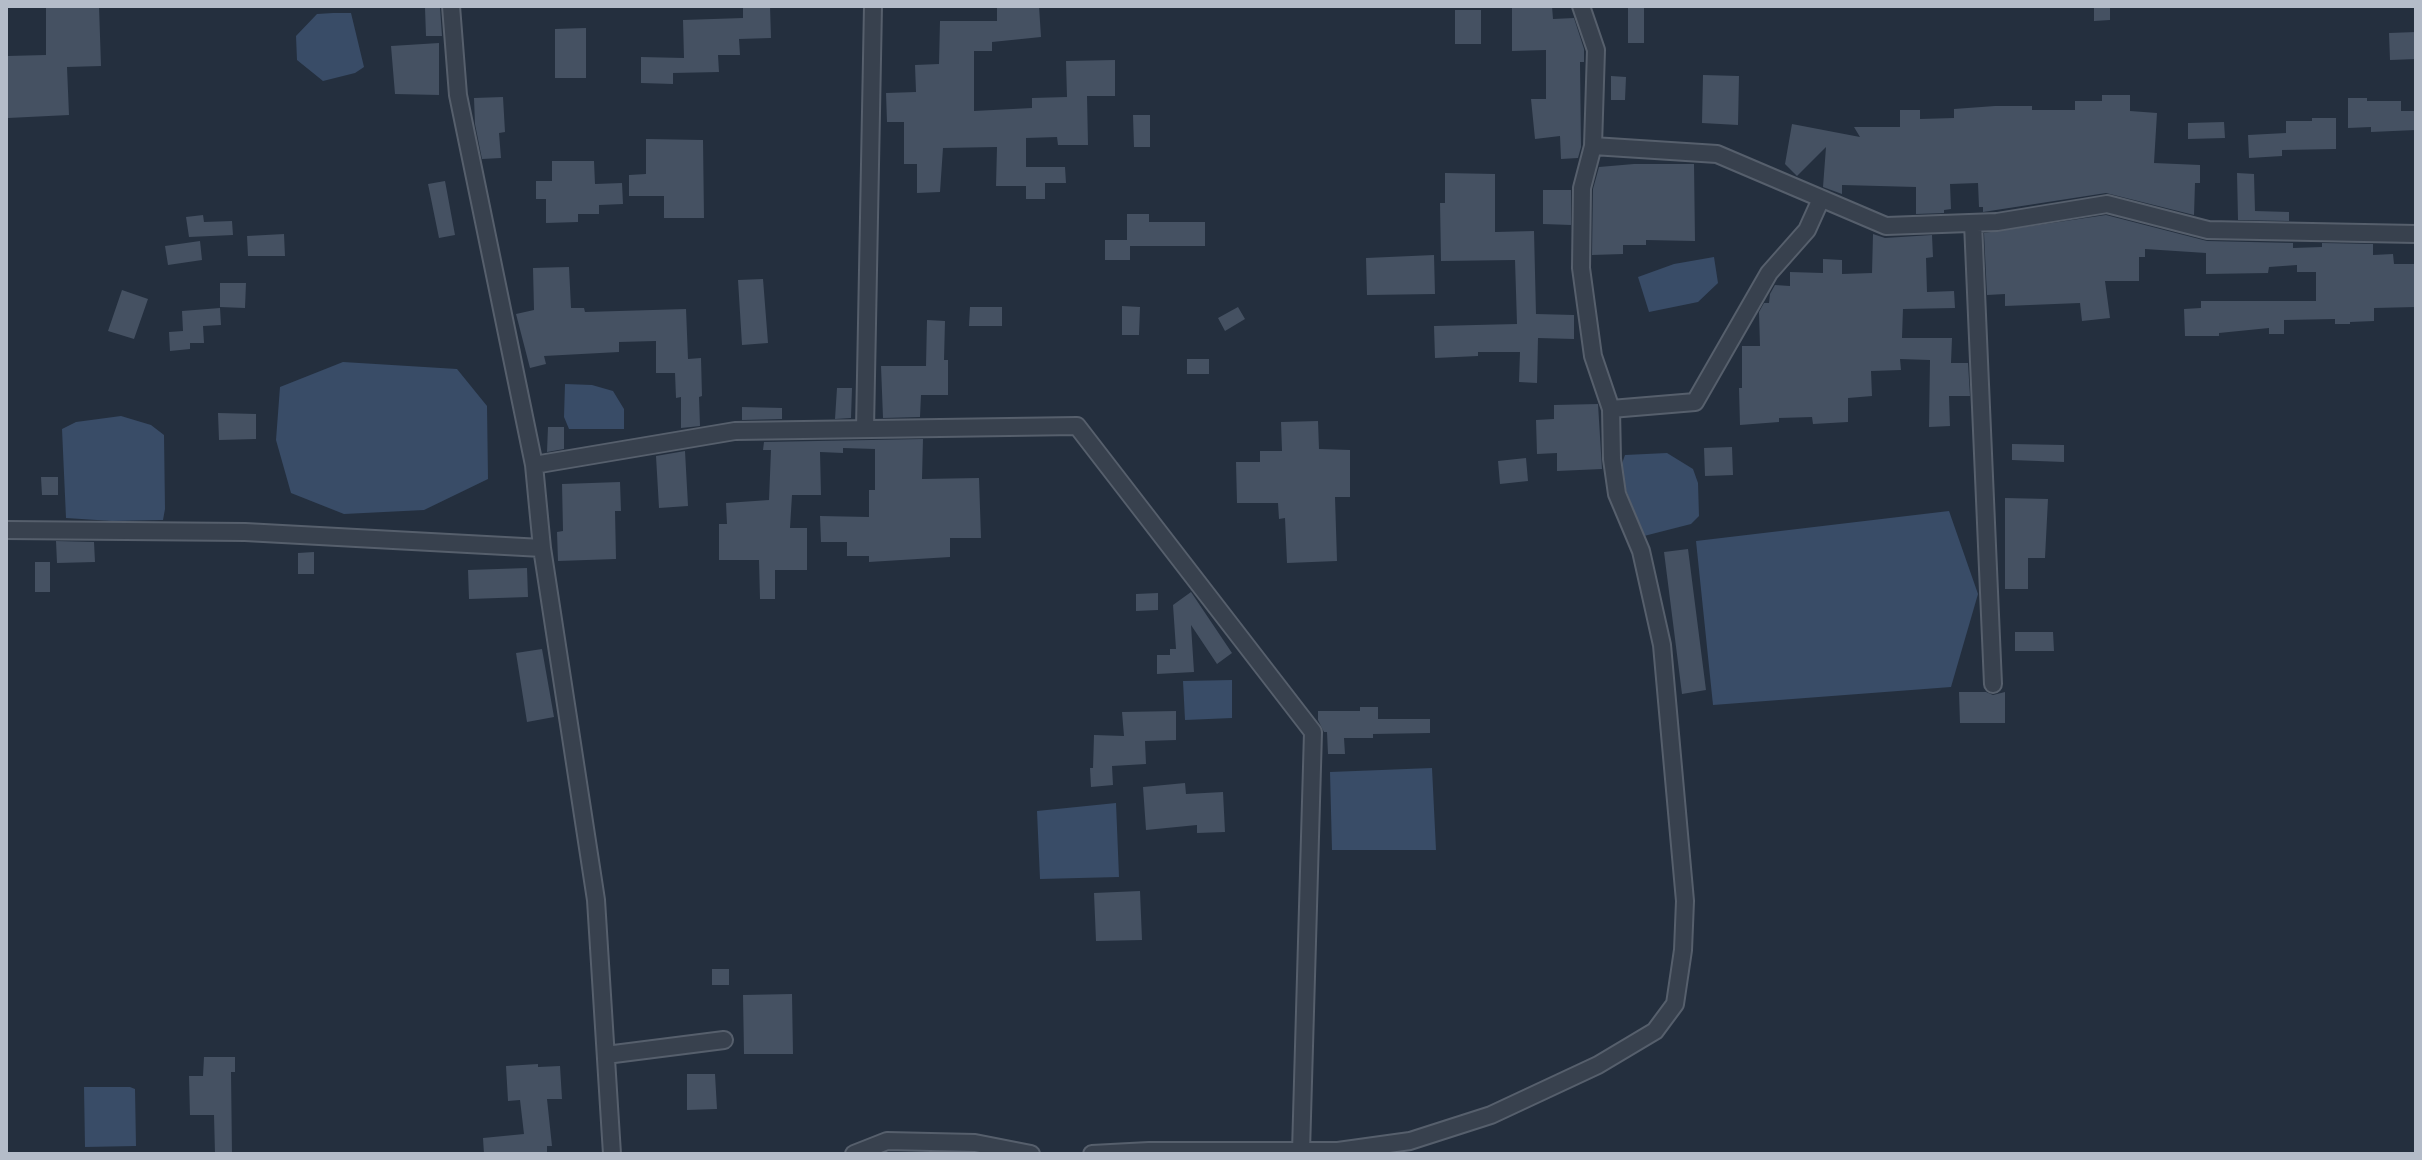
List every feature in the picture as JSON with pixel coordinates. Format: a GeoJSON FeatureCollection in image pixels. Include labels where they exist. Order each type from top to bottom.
{"type":"FeatureCollection","features":[{"type":"Feature","properties":{"kind":"street"},"geometry":{"type":"LineString","coordinates":[[451,6],[458,95],[534,465],[542,548],[596,900],[612,1154]]}},
{"type":"Feature","properties":{"kind":"street"},"geometry":{"type":"LineString","coordinates":[[865,429],[873,6]]}},
{"type":"Feature","properties":{"kind":"street"},"geometry":{"type":"LineString","coordinates":[[1092,1154],[1338,1151],[1410,1141],[1491,1115],[1598,1065],[1655,1031],[1675,1004],[1683,950],[1685,901],[1662,645],[1641,551],[1617,494],[1612,459],[1611,409],[1593,356],[1581,268],[1582,188],[1593,146],[1596,50],[1581,6]]}},
{"type":"Feature","properties":{"kind":"street"},"geometry":{"type":"LineString","coordinates":[[1593,146],[1717,154],[1886,226],[1997,222],[2107,204],[2208,230],[2416,234]]}},
{"type":"Feature","properties":{"kind":"street"},"geometry":{"type":"LineString","coordinates":[[1611,409],[1695,402],[1769,273],[1807,230],[1821,199]]}},
{"type":"Feature","properties":{"kind":"street"},"geometry":{"type":"LineString","coordinates":[[1973,223],[1993,684]]}},
{"type":"Feature","properties":{"kind":"street"},"geometry":{"type":"LineString","coordinates":[[534,465],[735,431],[1077,426],[1313,732],[1301,1151]]}},
{"type":"Feature","properties":{"kind":"street"},"geometry":{"type":"LineString","coordinates":[[6,530],[245,532],[542,548]]}},
{"type":"Feature","properties":{"kind":"street"},"geometry":{"type":"LineString","coordinates":[[606,1055],[724,1040]]}},
{"type":"Feature","properties":{"kind":"street"},"geometry":{"type":"LineString","coordinates":[[854,1154],[887,1141],[975,1143],[1031,1154]]}},
{"type":"Feature","properties":{"kind":"water"},"geometry":{"type":"Polygon","coordinates":[[[351,13],[364,67],[355,73],[323,81],[297,60],[296,36],[317,14],[351,13]]]}},
{"type":"Feature","properties":{"kind":"water"},"geometry":{"type":"Polygon","coordinates":[[[1714,257],[1718,283],[1698,302],[1649,312],[1638,277],[1674,264],[1714,257]]]}},
{"type":"Feature","properties":{"kind":"water"},"geometry":{"type":"Polygon","coordinates":[[[343,362],[457,369],[487,406],[488,479],[424,510],[344,514],[291,493],[276,440],[280,387],[343,362]]]}},
{"type":"Feature","properties":{"kind":"water"},"geometry":{"type":"Polygon","coordinates":[[[565,384],[592,385],[613,391],[624,409],[624,429],[569,429],[564,417],[565,384]]]}},
{"type":"Feature","properties":{"kind":"water"},"geometry":{"type":"Polygon","coordinates":[[[121,416],[151,425],[164,435],[163,520],[66,518],[62,429],[76,422],[121,416]]]}},
{"type":"Feature","properties":{"kind":"water"},"geometry":{"type":"Polygon","coordinates":[[[1667,453],[1693,469],[1698,483],[1699,516],[1691,524],[1644,536],[1619,472],[1625,455],[1667,453]]]}},
{"type":"Feature","properties":{"kind":"water"},"geometry":{"type":"Polygon","coordinates":[[[1949,511],[1978,594],[1951,687],[1713,705],[1696,541],[1949,511]]]}},
{"type":"Feature","properties":{"kind":"water"},"geometry":{"type":"Polygon","coordinates":[[[1232,680],[1232,718],[1185,720],[1183,681],[1232,680]]]}},
{"type":"Feature","properties":{"kind":"water"},"geometry":{"type":"Polygon","coordinates":[[[1432,768],[1436,850],[1332,850],[1330,772],[1432,768]]]}},
{"type":"Feature","properties":{"kind":"water"},"geometry":{"type":"Polygon","coordinates":[[[1116,803],[1119,877],[1040,879],[1037,811],[1116,803]]]}},
{"type":"Feature","properties":{"kind":"water"},"geometry":{"type":"Polygon","coordinates":[[[84,1087],[135,1089],[136,1146],[85,1147],[84,1087]]]}},
{"type":"Feature","properties":{"kind":"building"},"geometry":{"type":"Polygon","coordinates":[[[46,6],[99,6],[101,66],[67,67],[69,115],[8,118],[7,56],[46,55],[46,6]]]}},
{"type":"Feature","properties":{"kind":"building"},"geometry":{"type":"Polygon","coordinates":[[[743,6],[770,6],[771,38],[739,39],[740,55],[718,55],[719,72],[673,73],[673,84],[641,83],[641,57],[684,58],[683,20],[743,18],[743,6]]]}},
{"type":"Feature","properties":{"kind":"building"},"geometry":{"type":"Polygon","coordinates":[[[997,6],[1039,6],[1041,37],[992,42],[992,51],[974,51],[974,111],[1032,108],[1032,98],[1067,97],[1066,61],[1115,60],[1115,96],[1087,96],[1088,145],[1058,145],[1057,137],[1026,138],[1026,167],[1065,167],[1066,183],[1045,183],[1045,199],[1026,199],[1026,186],[996,186],[997,147],[943,148],[940,192],[917,193],[917,164],[904,164],[904,122],[887,122],[886,93],[916,92],[915,65],[939,64],[940,21],[997,21],[997,6]]]}},
{"type":"Feature","properties":{"kind":"building"},"geometry":{"type":"Polygon","coordinates":[[[1512,6],[1552,6],[1553,19],[1574,18],[1584,49],[1584,62],[1580,62],[1581,147],[1578,158],[1561,159],[1560,136],[1535,139],[1531,99],[1546,99],[1546,50],[1512,51],[1512,6]]]}},
{"type":"Feature","properties":{"kind":"building"},"geometry":{"type":"Polygon","coordinates":[[[1628,6],[1644,6],[1644,43],[1628,43],[1628,6]]]}},
{"type":"Feature","properties":{"kind":"building"},"geometry":{"type":"Polygon","coordinates":[[[2094,6],[2110,6],[2110,20],[2094,21],[2094,6]]]}},
{"type":"Feature","properties":{"kind":"building"},"geometry":{"type":"Polygon","coordinates":[[[440,7],[442,36],[426,36],[425,8],[440,7]]]}},
{"type":"Feature","properties":{"kind":"building"},"geometry":{"type":"Polygon","coordinates":[[[1455,10],[1481,10],[1481,44],[1455,44],[1455,10]]]}},
{"type":"Feature","properties":{"kind":"building"},"geometry":{"type":"Polygon","coordinates":[[[586,28],[586,78],[555,78],[555,29],[586,28]]]}},
{"type":"Feature","properties":{"kind":"building"},"geometry":{"type":"Polygon","coordinates":[[[2416,32],[2416,59],[2390,60],[2389,33],[2416,32]]]}},
{"type":"Feature","properties":{"kind":"building"},"geometry":{"type":"Polygon","coordinates":[[[439,43],[439,95],[395,94],[391,46],[439,43]]]}},
{"type":"Feature","properties":{"kind":"building"},"geometry":{"type":"Polygon","coordinates":[[[1703,75],[1739,76],[1738,125],[1702,123],[1703,75]]]}},
{"type":"Feature","properties":{"kind":"building"},"geometry":{"type":"Polygon","coordinates":[[[1611,76],[1626,77],[1625,100],[1611,100],[1611,76]]]}},
{"type":"Feature","properties":{"kind":"building"},"geometry":{"type":"Polygon","coordinates":[[[2102,95],[2130,95],[2130,111],[2157,113],[2154,163],[2200,165],[2200,183],[2195,183],[2194,215],[2106,193],[1983,212],[1983,207],[1979,207],[1978,183],[1950,184],[1951,209],[1944,210],[1944,213],[1916,214],[1916,187],[1842,185],[1842,194],[1823,187],[1826,147],[1797,176],[1785,164],[1792,124],[1860,137],[1854,127],[1900,127],[1900,110],[1920,110],[1920,119],[1954,118],[1954,109],[1995,106],[2075,110],[2075,101],[2102,101],[2102,95]]]}},
{"type":"Feature","properties":{"kind":"building"},"geometry":{"type":"Polygon","coordinates":[[[503,97],[505,132],[499,133],[501,158],[482,159],[474,98],[503,97]]]}},
{"type":"Feature","properties":{"kind":"building"},"geometry":{"type":"Polygon","coordinates":[[[2348,98],[2401,101],[2401,111],[2416,111],[2416,130],[2371,132],[2371,127],[2348,128],[2348,98]]]}},
{"type":"Feature","properties":{"kind":"building"},"geometry":{"type":"Polygon","coordinates":[[[1133,115],[1150,115],[1150,147],[1134,147],[1133,115]]]}},
{"type":"Feature","properties":{"kind":"building"},"geometry":{"type":"Polygon","coordinates":[[[2312,118],[2336,118],[2336,149],[2282,150],[2282,156],[2249,158],[2248,135],[2286,133],[2286,121],[2312,121],[2312,118]]]}},
{"type":"Feature","properties":{"kind":"building"},"geometry":{"type":"Polygon","coordinates":[[[2224,122],[2225,138],[2188,139],[2188,123],[2224,122]]]}},
{"type":"Feature","properties":{"kind":"building"},"geometry":{"type":"Polygon","coordinates":[[[646,139],[703,140],[704,218],[664,218],[664,196],[629,196],[629,175],[646,174],[646,139]]]}},
{"type":"Feature","properties":{"kind":"building"},"geometry":{"type":"Polygon","coordinates":[[[552,161],[594,161],[595,184],[622,183],[623,204],[599,205],[599,214],[578,214],[578,222],[546,223],[546,199],[536,199],[536,181],[552,181],[552,161]]]}},
{"type":"Feature","properties":{"kind":"building"},"geometry":{"type":"Polygon","coordinates":[[[1694,164],[1695,241],[1646,240],[1646,245],[1623,245],[1623,254],[1592,255],[1593,189],[1599,167],[1694,164]]]}},
{"type":"Feature","properties":{"kind":"building"},"geometry":{"type":"Polygon","coordinates":[[[1445,173],[1495,174],[1495,232],[1534,231],[1536,314],[1574,315],[1574,339],[1538,338],[1537,383],[1519,382],[1520,352],[1478,352],[1478,356],[1435,358],[1434,326],[1517,324],[1515,260],[1441,261],[1440,203],[1445,203],[1445,173]]]}},
{"type":"Feature","properties":{"kind":"building"},"geometry":{"type":"Polygon","coordinates":[[[2237,173],[2254,174],[2255,211],[2289,212],[2289,221],[2238,220],[2237,173]]]}},
{"type":"Feature","properties":{"kind":"building"},"geometry":{"type":"Polygon","coordinates":[[[445,181],[455,235],[439,238],[428,184],[445,181]]]}},
{"type":"Feature","properties":{"kind":"building"},"geometry":{"type":"Polygon","coordinates":[[[1543,190],[1571,190],[1571,225],[1543,224],[1543,190]]]}},
{"type":"Feature","properties":{"kind":"building"},"geometry":{"type":"Polygon","coordinates":[[[1127,214],[1149,214],[1149,222],[1205,222],[1205,246],[1130,246],[1130,260],[1105,260],[1105,240],[1127,240],[1127,214]]]}},
{"type":"Feature","properties":{"kind":"building"},"geometry":{"type":"Polygon","coordinates":[[[203,215],[204,222],[232,221],[233,235],[189,237],[186,217],[203,215]]]}},
{"type":"Feature","properties":{"kind":"building"},"geometry":{"type":"Polygon","coordinates":[[[2106,215],[2207,241],[2293,243],[2293,248],[2322,247],[2322,243],[2373,244],[2373,255],[2393,254],[2394,264],[2416,264],[2416,307],[2374,308],[2374,321],[2350,324],[2335,324],[2335,319],[2284,320],[2284,334],[2269,334],[2269,328],[2219,333],[2219,336],[2185,336],[2184,309],[2201,308],[2201,301],[2316,301],[2316,272],[2297,272],[2297,265],[2269,267],[2268,273],[2206,274],[2206,253],[2145,249],[2145,257],[2139,257],[2139,281],[2105,281],[2110,318],[2082,321],[2080,303],[2005,306],[2005,294],[1987,295],[1984,233],[2106,215]]]}},
{"type":"Feature","properties":{"kind":"building"},"geometry":{"type":"Polygon","coordinates":[[[284,234],[285,256],[248,256],[247,236],[284,234]]]}},
{"type":"Feature","properties":{"kind":"building"},"geometry":{"type":"Polygon","coordinates":[[[1873,234],[1885,238],[1932,235],[1933,257],[1926,258],[1927,292],[1954,291],[1955,308],[1903,309],[1902,338],[1952,338],[1951,363],[1968,363],[1970,396],[1949,396],[1950,426],[1929,427],[1930,360],[1900,359],[1901,370],[1871,371],[1872,396],[1848,398],[1848,422],[1813,424],[1812,417],[1779,418],[1779,422],[1740,425],[1742,346],[1760,346],[1759,312],[1764,303],[1769,303],[1775,285],[1790,286],[1790,272],[1823,273],[1823,259],[1842,260],[1842,274],[1872,273],[1873,234]]]}},
{"type":"Feature","properties":{"kind":"building"},"geometry":{"type":"Polygon","coordinates":[[[200,241],[202,260],[168,265],[165,246],[200,241]]]}},
{"type":"Feature","properties":{"kind":"building"},"geometry":{"type":"Polygon","coordinates":[[[1434,255],[1435,294],[1367,295],[1366,258],[1434,255]]]}},
{"type":"Feature","properties":{"kind":"building"},"geometry":{"type":"Polygon","coordinates":[[[569,267],[571,308],[584,308],[585,312],[686,309],[688,359],[701,358],[700,426],[681,428],[681,397],[676,398],[675,373],[656,373],[656,341],[619,342],[619,352],[544,356],[546,364],[530,368],[516,314],[534,310],[533,268],[569,267]]]}},
{"type":"Feature","properties":{"kind":"building"},"geometry":{"type":"Polygon","coordinates":[[[763,279],[768,343],[742,345],[738,280],[763,279]]]}},
{"type":"Feature","properties":{"kind":"building"},"geometry":{"type":"Polygon","coordinates":[[[220,283],[246,283],[245,308],[220,307],[220,283]]]}},
{"type":"Feature","properties":{"kind":"building"},"geometry":{"type":"Polygon","coordinates":[[[122,290],[148,299],[134,339],[108,331],[122,290]]]}},
{"type":"Feature","properties":{"kind":"building"},"geometry":{"type":"Polygon","coordinates":[[[1122,306],[1140,307],[1139,335],[1122,335],[1122,306]]]}},
{"type":"Feature","properties":{"kind":"building"},"geometry":{"type":"Polygon","coordinates":[[[970,307],[1002,307],[1002,326],[969,326],[970,307]]]}},
{"type":"Feature","properties":{"kind":"building"},"geometry":{"type":"Polygon","coordinates":[[[1238,307],[1245,319],[1225,331],[1218,318],[1238,307]]]}},
{"type":"Feature","properties":{"kind":"building"},"geometry":{"type":"Polygon","coordinates":[[[220,308],[221,325],[203,326],[204,343],[190,343],[190,349],[170,351],[169,332],[183,331],[182,311],[220,308]]]}},
{"type":"Feature","properties":{"kind":"building"},"geometry":{"type":"Polygon","coordinates":[[[927,320],[945,321],[944,360],[948,360],[948,395],[921,395],[920,417],[883,418],[881,366],[926,366],[927,320]]]}},
{"type":"Feature","properties":{"kind":"building"},"geometry":{"type":"Polygon","coordinates":[[[1187,359],[1209,359],[1209,374],[1187,374],[1187,359]]]}},
{"type":"Feature","properties":{"kind":"building"},"geometry":{"type":"Polygon","coordinates":[[[837,388],[852,388],[851,418],[835,419],[837,388]]]}},
{"type":"Feature","properties":{"kind":"building"},"geometry":{"type":"Polygon","coordinates":[[[1598,404],[1602,469],[1557,471],[1557,453],[1537,454],[1536,420],[1554,419],[1554,405],[1598,404]]]}},
{"type":"Feature","properties":{"kind":"building"},"geometry":{"type":"Polygon","coordinates":[[[742,407],[782,408],[782,419],[742,420],[742,407]]]}},
{"type":"Feature","properties":{"kind":"building"},"geometry":{"type":"Polygon","coordinates":[[[218,413],[256,414],[256,439],[219,440],[218,413]]]}},
{"type":"Feature","properties":{"kind":"building"},"geometry":{"type":"Polygon","coordinates":[[[1318,421],[1319,449],[1350,450],[1350,497],[1335,497],[1337,561],[1287,563],[1285,518],[1279,519],[1278,503],[1237,503],[1236,462],[1260,462],[1260,451],[1282,451],[1281,422],[1318,421]]]}},
{"type":"Feature","properties":{"kind":"building"},"geometry":{"type":"Polygon","coordinates":[[[548,427],[564,427],[564,449],[547,452],[548,427]]]}},
{"type":"Feature","properties":{"kind":"building"},"geometry":{"type":"Polygon","coordinates":[[[923,439],[922,479],[979,478],[981,538],[950,538],[950,557],[869,562],[869,556],[847,556],[847,542],[821,542],[820,516],[869,517],[869,490],[875,490],[875,449],[843,448],[843,453],[820,452],[821,495],[792,495],[790,528],[807,528],[807,570],[775,570],[775,599],[760,599],[759,560],[719,560],[719,524],[727,524],[726,503],[769,500],[771,450],[763,450],[764,442],[923,439]]]}},
{"type":"Feature","properties":{"kind":"building"},"geometry":{"type":"Polygon","coordinates":[[[2012,444],[2064,445],[2064,462],[2012,460],[2012,444]]]}},
{"type":"Feature","properties":{"kind":"building"},"geometry":{"type":"Polygon","coordinates":[[[1732,447],[1733,475],[1705,476],[1704,448],[1732,447]]]}},
{"type":"Feature","properties":{"kind":"building"},"geometry":{"type":"Polygon","coordinates":[[[685,451],[688,506],[659,508],[656,456],[685,451]]]}},
{"type":"Feature","properties":{"kind":"building"},"geometry":{"type":"Polygon","coordinates":[[[1526,458],[1528,481],[1500,484],[1498,461],[1526,458]]]}},
{"type":"Feature","properties":{"kind":"building"},"geometry":{"type":"Polygon","coordinates":[[[41,477],[58,477],[58,495],[42,495],[41,477]]]}},
{"type":"Feature","properties":{"kind":"building"},"geometry":{"type":"Polygon","coordinates":[[[620,482],[621,511],[615,511],[616,559],[558,561],[557,532],[563,531],[562,484],[620,482]]]}},
{"type":"Feature","properties":{"kind":"building"},"geometry":{"type":"Polygon","coordinates":[[[2005,498],[2048,499],[2045,558],[2028,558],[2028,589],[2005,589],[2005,498]]]}},
{"type":"Feature","properties":{"kind":"building"},"geometry":{"type":"Polygon","coordinates":[[[56,541],[94,542],[95,562],[57,563],[56,541]]]}},
{"type":"Feature","properties":{"kind":"building"},"geometry":{"type":"Polygon","coordinates":[[[1688,549],[1706,690],[1682,694],[1664,552],[1688,549]]]}},
{"type":"Feature","properties":{"kind":"building"},"geometry":{"type":"Polygon","coordinates":[[[314,552],[314,574],[298,574],[298,553],[314,552]]]}},
{"type":"Feature","properties":{"kind":"building"},"geometry":{"type":"Polygon","coordinates":[[[35,562],[50,562],[50,592],[35,592],[35,562]]]}},
{"type":"Feature","properties":{"kind":"building"},"geometry":{"type":"Polygon","coordinates":[[[527,568],[528,597],[469,599],[468,570],[527,568]]]}},
{"type":"Feature","properties":{"kind":"building"},"geometry":{"type":"Polygon","coordinates":[[[1191,592],[1232,653],[1217,664],[1191,625],[1194,672],[1157,674],[1157,655],[1170,655],[1170,649],[1176,649],[1173,605],[1191,592]]]}},
{"type":"Feature","properties":{"kind":"building"},"geometry":{"type":"Polygon","coordinates":[[[1158,593],[1158,610],[1136,611],[1136,594],[1158,593]]]}},
{"type":"Feature","properties":{"kind":"building"},"geometry":{"type":"Polygon","coordinates":[[[2015,632],[2053,632],[2054,651],[2015,651],[2015,632]]]}},
{"type":"Feature","properties":{"kind":"building"},"geometry":{"type":"Polygon","coordinates":[[[542,649],[554,717],[527,722],[516,653],[542,649]]]}},
{"type":"Feature","properties":{"kind":"building"},"geometry":{"type":"Polygon","coordinates":[[[1959,692],[1993,695],[2005,692],[2005,723],[1960,723],[1959,692]]]}},
{"type":"Feature","properties":{"kind":"building"},"geometry":{"type":"Polygon","coordinates":[[[1360,707],[1378,707],[1378,719],[1430,719],[1430,733],[1344,738],[1345,754],[1328,754],[1327,732],[1318,720],[1318,711],[1360,711],[1360,707]]]}},
{"type":"Feature","properties":{"kind":"building"},"geometry":{"type":"Polygon","coordinates":[[[1176,711],[1176,740],[1145,741],[1146,764],[1112,766],[1113,785],[1091,787],[1094,735],[1124,736],[1122,712],[1176,711]]]}},
{"type":"Feature","properties":{"kind":"building"},"geometry":{"type":"Polygon","coordinates":[[[1185,783],[1186,794],[1223,792],[1225,832],[1197,833],[1197,825],[1146,830],[1143,787],[1185,783]]]}},
{"type":"Feature","properties":{"kind":"building"},"geometry":{"type":"Polygon","coordinates":[[[1140,891],[1142,940],[1096,941],[1094,893],[1140,891]]]}},
{"type":"Feature","properties":{"kind":"building"},"geometry":{"type":"Polygon","coordinates":[[[712,969],[729,969],[729,985],[712,985],[712,969]]]}},
{"type":"Feature","properties":{"kind":"building"},"geometry":{"type":"Polygon","coordinates":[[[792,994],[793,1054],[744,1054],[743,995],[792,994]]]}},
{"type":"Feature","properties":{"kind":"building"},"geometry":{"type":"Polygon","coordinates":[[[204,1057],[235,1057],[235,1072],[231,1072],[232,1154],[215,1154],[214,1115],[190,1115],[189,1076],[203,1076],[204,1057]]]}},
{"type":"Feature","properties":{"kind":"building"},"geometry":{"type":"Polygon","coordinates":[[[538,1064],[538,1067],[560,1066],[562,1099],[547,1099],[552,1146],[547,1146],[547,1154],[484,1154],[483,1138],[524,1134],[520,1100],[508,1101],[506,1066],[538,1064]]]}},
{"type":"Feature","properties":{"kind":"building"},"geometry":{"type":"Polygon","coordinates":[[[687,1074],[715,1074],[717,1109],[687,1110],[687,1074]]]}}]}
